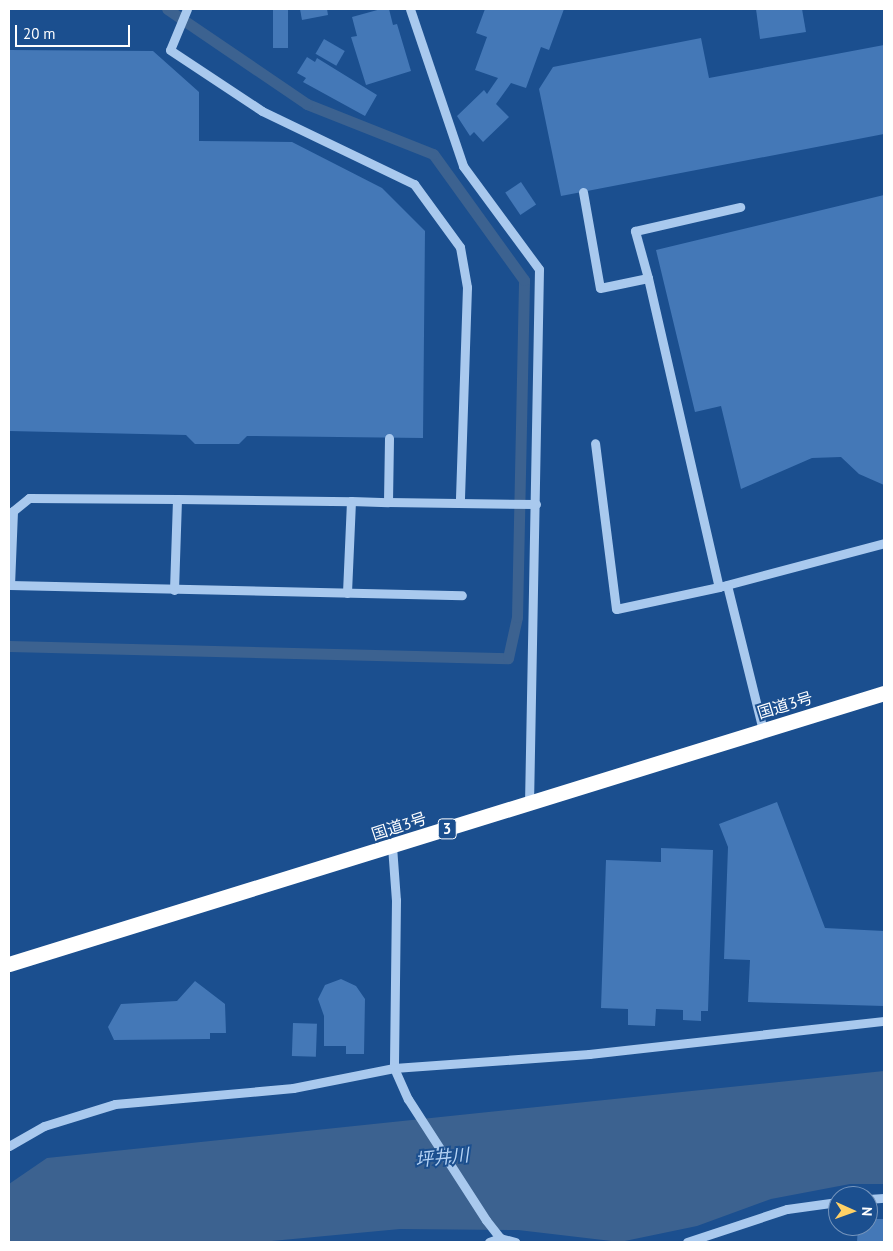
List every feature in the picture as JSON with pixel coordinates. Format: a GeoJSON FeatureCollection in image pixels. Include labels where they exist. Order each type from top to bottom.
{"type":"FeatureCollection","features":[{"type":"Feature","properties":{"kind":"highway","name":"国道3号"},"geometry":{"type":"LineString","coordinates":[[9,964],[884,692]]}},
{"type":"Feature","properties":{"kind":"street"},"geometry":{"type":"LineString","coordinates":[[187,9],[170,50],[262,111],[414,184],[460,247],[467,287],[460,502]]}},
{"type":"Feature","properties":{"kind":"street"},"geometry":{"type":"LineString","coordinates":[[410,9],[463,166],[539,269],[529,803]]}},
{"type":"Feature","properties":{"kind":"street"},"geometry":{"type":"LineString","coordinates":[[583,192],[600,288],[648,278]]}},
{"type":"Feature","properties":{"kind":"street"},"geometry":{"type":"LineString","coordinates":[[740,207],[635,231],[723,586],[763,731]]}},
{"type":"Feature","properties":{"kind":"street"},"geometry":{"type":"LineString","coordinates":[[388,502],[389,438]]}},
{"type":"Feature","properties":{"kind":"street"},"geometry":{"type":"LineString","coordinates":[[595,443],[616,609],[723,586],[884,543]]}},
{"type":"Feature","properties":{"kind":"street"},"geometry":{"type":"LineString","coordinates":[[462,595],[9,585],[12,511],[29,498],[536,504]]}},
{"type":"Feature","properties":{"kind":"street"},"geometry":{"type":"LineString","coordinates":[[174,590],[177,499]]}},
{"type":"Feature","properties":{"kind":"street"},"geometry":{"type":"LineString","coordinates":[[347,593],[350,501]]}},
{"type":"Feature","properties":{"kind":"street"},"geometry":{"type":"LineString","coordinates":[[392,846],[396,900],[394,1068],[408,1098],[486,1220],[500,1238]]}},
{"type":"Feature","properties":{"kind":"street"},"geometry":{"type":"LineString","coordinates":[[9,1146],[44,1126],[114,1104],[292,1088],[394,1068],[589,1054],[884,1021]]}},
{"type":"Feature","properties":{"kind":"street"},"geometry":{"type":"LineString","coordinates":[[687,1242],[787,1209],[828,1203]]}},
{"type":"Feature","properties":{"kind":"street"},"geometry":{"type":"LineString","coordinates":[[489,1242],[500,1238],[514,1242]]}},
{"type":"Feature","properties":{"kind":"water","name":"坪井川"},"geometry":{"type":"Polygon","coordinates":[[[884,1071],[884,1184],[828,1186],[828,1188],[771,1199],[697,1226],[620,1242],[518,1230],[400,1229],[261,1242],[9,1242],[9,1184],[47,1158],[884,1071]]]}},
{"type":"Feature","properties":{"kind":"building"},"geometry":{"type":"Polygon","coordinates":[[[273,9],[288,9],[288,48],[273,48],[273,9]]]}},
{"type":"Feature","properties":{"kind":"building"},"geometry":{"type":"Polygon","coordinates":[[[300,9],[327,9],[328,15],[302,20],[300,9]]]}},
{"type":"Feature","properties":{"kind":"building"},"geometry":{"type":"Polygon","coordinates":[[[381,9],[389,9],[393,25],[397,24],[411,71],[366,85],[351,37],[357,36],[352,17],[381,9]]]}},
{"type":"Feature","properties":{"kind":"building"},"geometry":{"type":"Polygon","coordinates":[[[485,9],[564,9],[549,50],[541,47],[526,88],[511,83],[496,104],[509,117],[483,142],[474,132],[470,136],[457,116],[484,90],[487,94],[498,78],[475,70],[487,37],[476,33],[485,9]]]}},
{"type":"Feature","properties":{"kind":"building"},"geometry":{"type":"Polygon","coordinates":[[[756,9],[802,9],[806,32],[760,39],[756,9]]]}},
{"type":"Feature","properties":{"kind":"building"},"geometry":{"type":"Polygon","coordinates":[[[701,38],[709,78],[884,45],[884,134],[561,196],[539,89],[553,67],[701,38]]]}},
{"type":"Feature","properties":{"kind":"building"},"geometry":{"type":"Polygon","coordinates":[[[324,39],[345,51],[336,66],[316,54],[324,39]]]}},
{"type":"Feature","properties":{"kind":"building"},"geometry":{"type":"Polygon","coordinates":[[[9,50],[153,51],[199,92],[199,141],[292,142],[382,188],[425,231],[423,438],[247,436],[239,444],[195,444],[186,435],[9,431],[9,50]]]}},
{"type":"Feature","properties":{"kind":"building"},"geometry":{"type":"Polygon","coordinates":[[[307,57],[315,62],[317,58],[377,95],[365,116],[303,82],[306,78],[297,73],[307,57]]]}},
{"type":"Feature","properties":{"kind":"building"},"geometry":{"type":"Polygon","coordinates":[[[521,182],[536,204],[520,215],[505,193],[521,182]]]}},
{"type":"Feature","properties":{"kind":"building"},"geometry":{"type":"Polygon","coordinates":[[[884,195],[884,485],[859,474],[841,457],[812,458],[741,489],[721,406],[695,412],[656,250],[884,195]]]}},
{"type":"Feature","properties":{"kind":"building"},"geometry":{"type":"Polygon","coordinates":[[[777,802],[825,928],[884,931],[884,1006],[748,1002],[750,960],[724,959],[728,847],[719,824],[777,802]]]}},
{"type":"Feature","properties":{"kind":"building"},"geometry":{"type":"Polygon","coordinates":[[[661,848],[713,850],[708,1011],[701,1011],[701,1021],[683,1020],[683,1010],[656,1009],[655,1026],[628,1025],[628,1009],[601,1008],[606,860],[661,862],[661,848]]]}},
{"type":"Feature","properties":{"kind":"building"},"geometry":{"type":"Polygon","coordinates":[[[341,979],[356,986],[365,999],[364,1054],[346,1054],[346,1046],[324,1046],[324,1016],[318,999],[325,985],[341,979]]]}},
{"type":"Feature","properties":{"kind":"building"},"geometry":{"type":"Polygon","coordinates":[[[195,981],[225,1004],[226,1033],[210,1033],[210,1039],[114,1040],[108,1027],[121,1004],[177,1001],[195,981]]]}},
{"type":"Feature","properties":{"kind":"building"},"geometry":{"type":"Polygon","coordinates":[[[293,1023],[317,1024],[316,1057],[292,1056],[293,1023]]]}},
{"type":"Feature","properties":{"kind":"building"},"geometry":{"type":"Polygon","coordinates":[[[878,1219],[884,1219],[884,1242],[857,1242],[857,1236],[878,1236],[878,1219]]]}},
{"type":"Feature","properties":{"kind":"waterway"},"geometry":{"type":"LineString","coordinates":[[9,646],[508,658],[517,617],[524,280],[433,154],[307,104],[167,9]]}}]}
